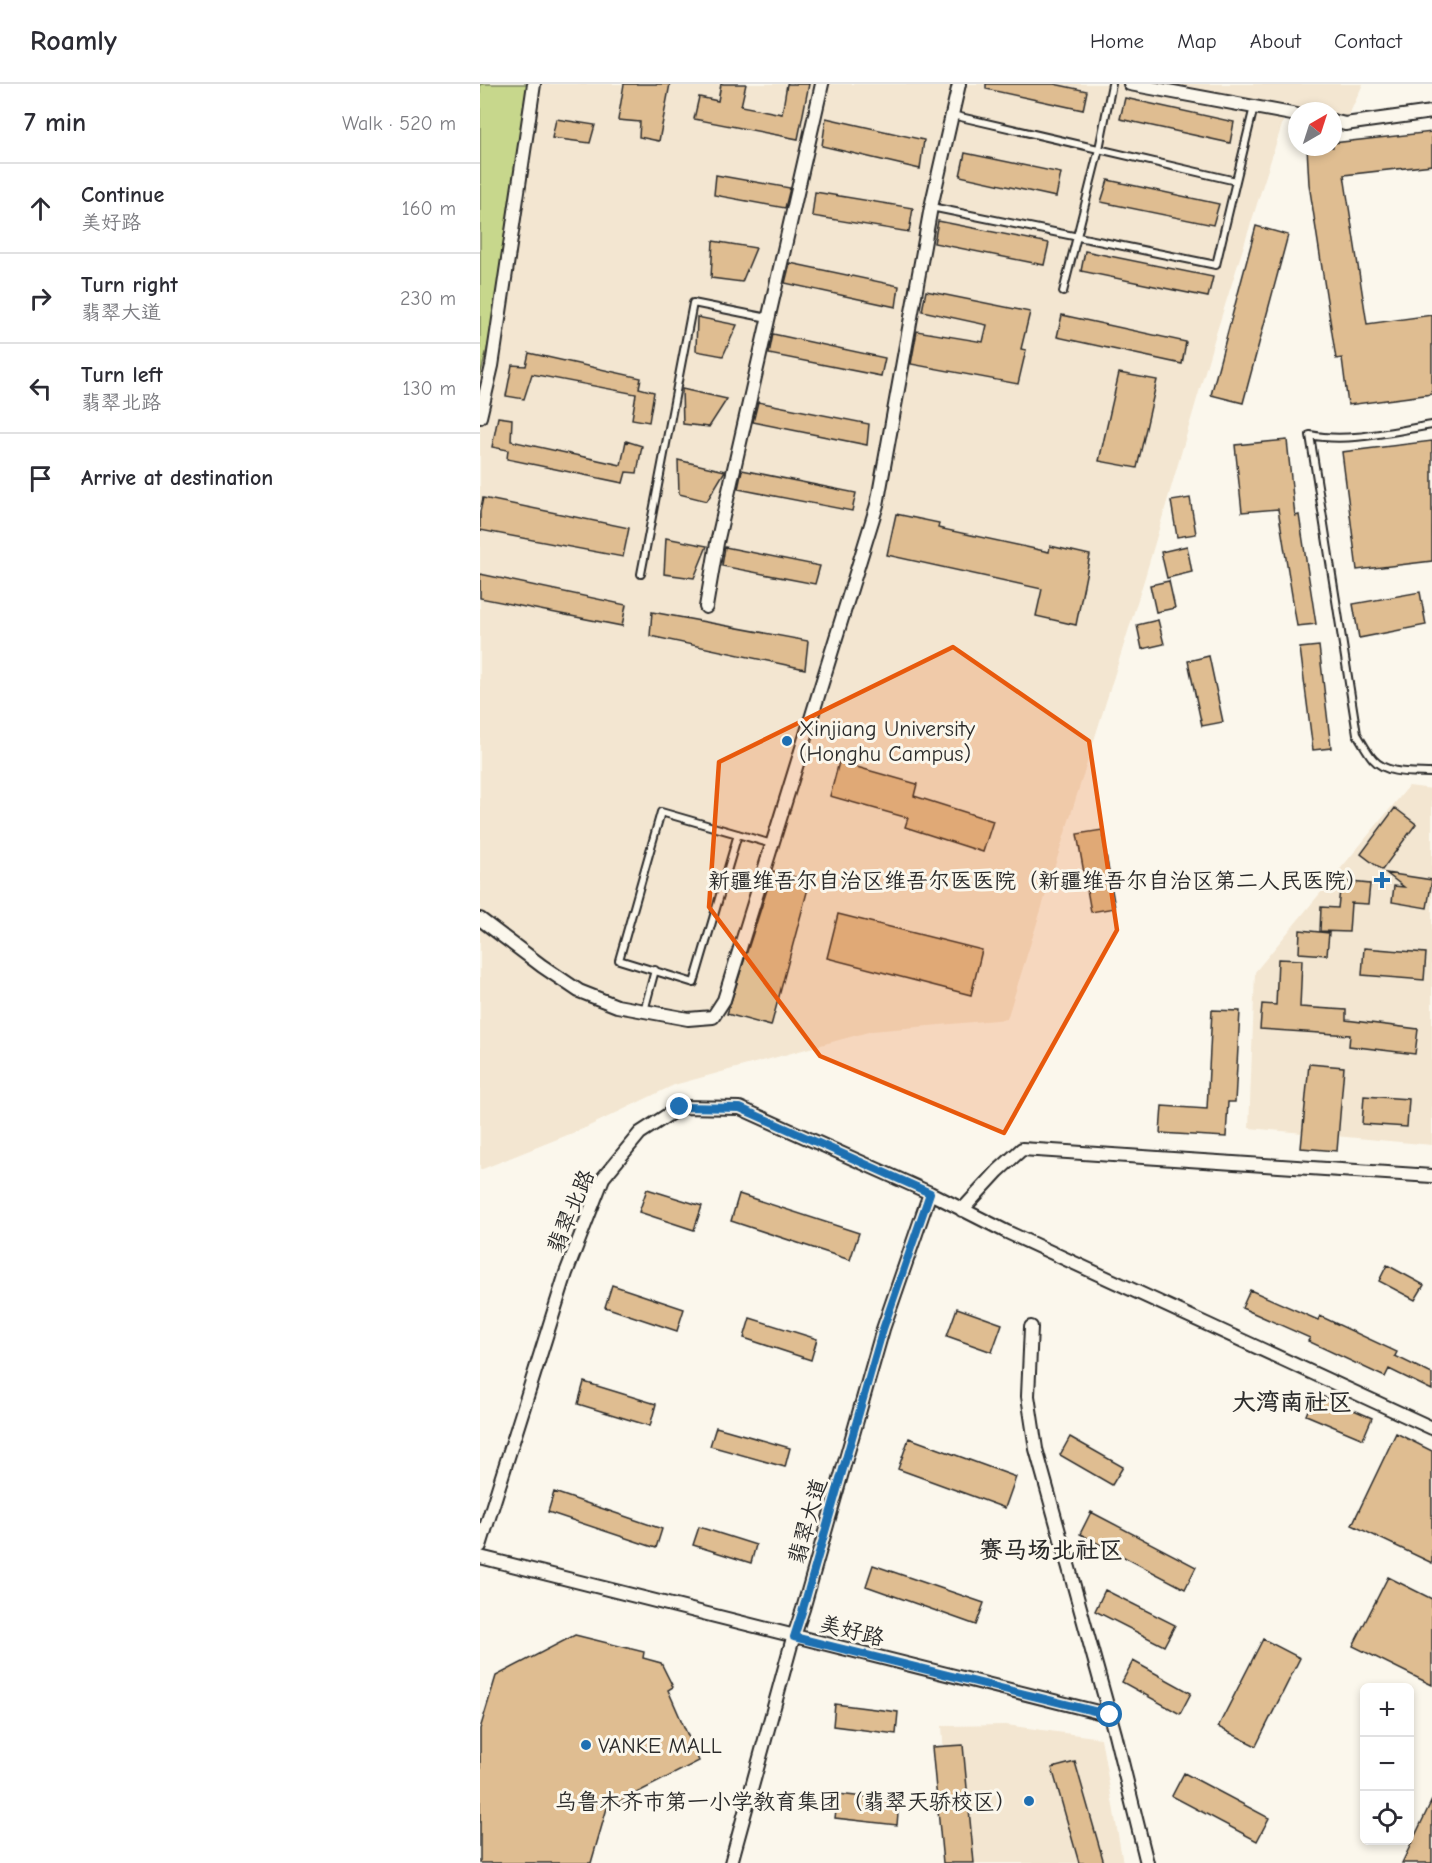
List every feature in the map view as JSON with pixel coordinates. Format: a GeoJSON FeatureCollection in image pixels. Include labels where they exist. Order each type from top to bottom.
{"type":"FeatureCollection","features":[{"type":"Feature","properties":{"kind":"street"},"geometry":{"type":"LineString","coordinates":[[480,417],[492,366],[534,84]]}},
{"type":"Feature","properties":{"kind":"street"},"geometry":{"type":"LineString","coordinates":[[706,607],[717,543],[822,84]]}},
{"type":"Feature","properties":{"kind":"street"},"geometry":{"type":"LineString","coordinates":[[480,919],[579,991],[617,1006],[688,1019],[713,1017],[724,1000],[877,505],[931,207],[959,84]]}},
{"type":"Feature","properties":{"kind":"street"},"geometry":{"type":"LineString","coordinates":[[1130,84],[1288,113]]}},
{"type":"Feature","properties":{"kind":"street"},"geometry":{"type":"LineString","coordinates":[[1342,124],[1432,112]]}},
{"type":"Feature","properties":{"kind":"street","name":"翡翠北路"},"geometry":{"type":"LineString","coordinates":[[480,1546],[570,1262],[603,1178],[640,1133],[680,1107],[740,1108],[930,1193],[962,1210],[1432,1428]]}},
{"type":"Feature","properties":{"kind":"street"},"geometry":{"type":"LineString","coordinates":[[962,1210],[1022,1149],[1432,1176]]}},
{"type":"Feature","properties":{"kind":"street","name":"翡翠大道"},"geometry":{"type":"LineString","coordinates":[[731,1863],[883,1329],[930,1193]]}},
{"type":"Feature","properties":{"kind":"street"},"geometry":{"type":"LineString","coordinates":[[1031,1327],[1028,1396],[1036,1449],[1110,1715],[1147,1863]]}},
{"type":"Feature","properties":{"kind":"street","name":"美好路"},"geometry":{"type":"LineString","coordinates":[[480,1557],[1110,1715]]}},
{"type":"Feature","properties":{"kind":"lane"},"geometry":{"type":"LineString","coordinates":[[1063,292],[1099,149],[1112,84]]}},
{"type":"Feature","properties":{"kind":"lane"},"geometry":{"type":"LineString","coordinates":[[931,207],[1216,265],[1254,107]]}},
{"type":"Feature","properties":{"kind":"lane"},"geometry":{"type":"LineString","coordinates":[[952,115],[1236,181]]}},
{"type":"Feature","properties":{"kind":"lane"},"geometry":{"type":"LineString","coordinates":[[641,574],[693,303],[768,318]]}},
{"type":"Feature","properties":{"kind":"lane"},"geometry":{"type":"LineString","coordinates":[[1432,425],[1365,435],[1324,438],[1310,435],[1358,734],[1373,759],[1383,767],[1402,772],[1432,773]]}},
{"type":"Feature","properties":{"kind":"lane"},"geometry":{"type":"LineString","coordinates":[[738,834],[694,983],[619,960],[661,812],[738,834],[772,844]]}},
{"type":"Feature","properties":{"kind":"lane"},"geometry":{"type":"LineString","coordinates":[[644,1011],[655,970]]}},
{"type":"Feature","properties":{"kind":"highlighted area"},"geometry":{"type":"Polygon","coordinates":[[[953,647],[1089,741],[1117,930],[1004,1133],[820,1056],[709,907],[719,762],[953,647]]]}},
{"type":"Feature","properties":{"kind":"shaded area","name":"Xinjiang University (Honghu Campus)"},"geometry":{"type":"Polygon","coordinates":[[[480,84],[1363,84],[1345,124],[1342,123],[1342,102],[1288,102],[1288,112],[1286,112],[1215,337],[1145,577],[1007,1019],[872,1031],[674,1085],[585,1128],[480,1170],[480,84]]]}},
{"type":"Feature","properties":{"kind":"shaded area","name":"新疆维吾尔自治区维吾尔医医院（新疆维吾尔自治区第二人民医院）"},"geometry":{"type":"Polygon","coordinates":[[[1409,786],[1432,789],[1432,1145],[1249,1128],[1255,972],[1409,786]]]}},
{"type":"Feature","properties":{"kind":"shaded area","name":"乌鲁木齐市第一小学教育集团（翡翠天骄校区）"},"geometry":{"type":"Polygon","coordinates":[[[1006,1725],[1101,1738],[1123,1863],[951,1863],[942,1726],[1006,1725]]]}},
{"type":"Feature","properties":{"kind":"green space"},"geometry":{"type":"Polygon","coordinates":[[[480,84],[528,84],[491,334],[480,376],[480,84]]]}},
{"type":"Feature","properties":{"kind":"building"},"geometry":{"type":"Polygon","coordinates":[[[624,84],[670,84],[659,141],[639,137],[640,122],[618,120],[624,84]]]}},
{"type":"Feature","properties":{"kind":"building"},"geometry":{"type":"Polygon","coordinates":[[[721,84],[746,84],[741,106],[782,114],[787,84],[809,84],[798,139],[694,119],[699,97],[718,101],[721,84]]]}},
{"type":"Feature","properties":{"kind":"building"},"geometry":{"type":"Polygon","coordinates":[[[986,84],[1054,84],[1087,91],[1083,110],[986,89],[986,84]]]}},
{"type":"Feature","properties":{"kind":"building"},"geometry":{"type":"Polygon","coordinates":[[[1125,98],[1234,122],[1230,143],[1120,119],[1125,98]]]}},
{"type":"Feature","properties":{"kind":"building"},"geometry":{"type":"Polygon","coordinates":[[[826,118],[924,140],[920,169],[822,146],[826,118]]]}},
{"type":"Feature","properties":{"kind":"building"},"geometry":{"type":"Polygon","coordinates":[[[556,119],[595,125],[590,143],[552,138],[556,119]]]}},
{"type":"Feature","properties":{"kind":"building"},"geometry":{"type":"Polygon","coordinates":[[[1432,132],[1432,165],[1344,175],[1367,324],[1432,315],[1432,394],[1348,405],[1342,358],[1336,359],[1309,184],[1307,156],[1342,156],[1342,142],[1432,132]]]}},
{"type":"Feature","properties":{"kind":"building"},"geometry":{"type":"Polygon","coordinates":[[[965,153],[1061,173],[1056,197],[960,176],[965,153]]]}},
{"type":"Feature","properties":{"kind":"building"},"geometry":{"type":"Polygon","coordinates":[[[716,175],[790,188],[785,208],[714,195],[716,175]]]}},
{"type":"Feature","properties":{"kind":"building"},"geometry":{"type":"Polygon","coordinates":[[[1108,180],[1219,204],[1213,225],[1101,202],[1108,180]]]}},
{"type":"Feature","properties":{"kind":"building"},"geometry":{"type":"Polygon","coordinates":[[[815,192],[913,208],[909,232],[812,216],[815,192]]]}},
{"type":"Feature","properties":{"kind":"building"},"geometry":{"type":"Polygon","coordinates":[[[938,221],[1049,243],[1044,265],[934,243],[938,221]]]}},
{"type":"Feature","properties":{"kind":"building"},"geometry":{"type":"Polygon","coordinates":[[[1256,226],[1288,235],[1243,403],[1211,395],[1256,226]]]}},
{"type":"Feature","properties":{"kind":"building"},"geometry":{"type":"Polygon","coordinates":[[[713,241],[756,248],[742,282],[711,278],[713,241]]]}},
{"type":"Feature","properties":{"kind":"building"},"geometry":{"type":"Polygon","coordinates":[[[1085,251],[1213,277],[1208,297],[1081,271],[1085,251]]]}},
{"type":"Feature","properties":{"kind":"building"},"geometry":{"type":"Polygon","coordinates":[[[790,263],[899,286],[896,307],[785,283],[790,263]]]}},
{"type":"Feature","properties":{"kind":"building"},"geometry":{"type":"Polygon","coordinates":[[[926,291],[1030,312],[1021,349],[1026,350],[1018,384],[911,364],[917,331],[983,342],[987,325],[922,311],[926,291]]]}},
{"type":"Feature","properties":{"kind":"building"},"geometry":{"type":"Polygon","coordinates":[[[1062,315],[1186,342],[1182,364],[1057,337],[1062,315]]]}},
{"type":"Feature","properties":{"kind":"building"},"geometry":{"type":"Polygon","coordinates":[[[697,317],[737,325],[723,356],[696,351],[697,317]]]}},
{"type":"Feature","properties":{"kind":"building"},"geometry":{"type":"Polygon","coordinates":[[[773,334],[885,358],[881,376],[769,354],[773,334]]]}},
{"type":"Feature","properties":{"kind":"building"},"geometry":{"type":"Polygon","coordinates":[[[529,353],[641,378],[639,388],[654,392],[649,422],[632,419],[636,394],[532,374],[524,399],[506,396],[512,365],[526,366],[529,353]]]}},
{"type":"Feature","properties":{"kind":"building"},"geometry":{"type":"Polygon","coordinates":[[[1119,373],[1157,380],[1137,468],[1099,461],[1119,373]]]}},
{"type":"Feature","properties":{"kind":"building"},"geometry":{"type":"Polygon","coordinates":[[[682,389],[727,399],[709,427],[683,424],[682,389]]]}},
{"type":"Feature","properties":{"kind":"building"},"geometry":{"type":"Polygon","coordinates":[[[758,402],[869,424],[867,445],[753,422],[758,402]]]}},
{"type":"Feature","properties":{"kind":"building"},"geometry":{"type":"Polygon","coordinates":[[[498,417],[512,419],[511,441],[621,465],[626,441],[642,446],[637,473],[626,472],[623,483],[507,459],[508,450],[492,447],[498,417]]]}},
{"type":"Feature","properties":{"kind":"building"},"geometry":{"type":"Polygon","coordinates":[[[1287,440],[1295,516],[1299,515],[1316,624],[1297,626],[1278,509],[1242,512],[1235,445],[1287,440]]]}},
{"type":"Feature","properties":{"kind":"building"},"geometry":{"type":"Polygon","coordinates":[[[1432,441],[1432,561],[1357,570],[1342,452],[1432,441]]]}},
{"type":"Feature","properties":{"kind":"building"},"geometry":{"type":"Polygon","coordinates":[[[678,460],[725,471],[707,501],[679,494],[678,460]]]}},
{"type":"Feature","properties":{"kind":"building"},"geometry":{"type":"Polygon","coordinates":[[[742,470],[856,493],[852,511],[738,489],[742,470]]]}},
{"type":"Feature","properties":{"kind":"building"},"geometry":{"type":"Polygon","coordinates":[[[483,498],[629,528],[623,557],[480,530],[483,498]]]}},
{"type":"Feature","properties":{"kind":"building"},"geometry":{"type":"Polygon","coordinates":[[[1190,498],[1196,534],[1177,537],[1171,501],[1190,498]]]}},
{"type":"Feature","properties":{"kind":"building"},"geometry":{"type":"Polygon","coordinates":[[[896,514],[939,523],[938,528],[1049,552],[1050,546],[1090,555],[1076,625],[1036,616],[1042,589],[887,555],[896,514]]]}},
{"type":"Feature","properties":{"kind":"building"},"geometry":{"type":"Polygon","coordinates":[[[666,538],[707,546],[694,578],[664,574],[666,538]]]}},
{"type":"Feature","properties":{"kind":"building"},"geometry":{"type":"Polygon","coordinates":[[[1187,546],[1192,572],[1167,578],[1161,552],[1187,546]]]}},
{"type":"Feature","properties":{"kind":"building"},"geometry":{"type":"Polygon","coordinates":[[[725,547],[820,566],[815,584],[722,566],[725,547]]]}},
{"type":"Feature","properties":{"kind":"building"},"geometry":{"type":"Polygon","coordinates":[[[480,574],[626,605],[622,626],[480,598],[480,574]]]}},
{"type":"Feature","properties":{"kind":"building"},"geometry":{"type":"Polygon","coordinates":[[[1169,581],[1175,608],[1156,612],[1150,585],[1169,581]]]}},
{"type":"Feature","properties":{"kind":"building"},"geometry":{"type":"Polygon","coordinates":[[[1420,592],[1426,625],[1359,638],[1353,604],[1420,592]]]}},
{"type":"Feature","properties":{"kind":"building"},"geometry":{"type":"Polygon","coordinates":[[[652,612],[808,641],[805,669],[650,636],[652,612]]]}},
{"type":"Feature","properties":{"kind":"building"},"geometry":{"type":"Polygon","coordinates":[[[1158,620],[1164,644],[1142,649],[1137,625],[1158,620]]]}},
{"type":"Feature","properties":{"kind":"building"},"geometry":{"type":"Polygon","coordinates":[[[1319,646],[1331,748],[1313,750],[1300,648],[1319,646]]]}},
{"type":"Feature","properties":{"kind":"building"},"geometry":{"type":"Polygon","coordinates":[[[1209,656],[1223,722],[1202,726],[1188,661],[1209,656]]]}},
{"type":"Feature","properties":{"kind":"building"},"geometry":{"type":"Polygon","coordinates":[[[839,762],[917,784],[914,796],[993,821],[983,852],[905,827],[908,818],[830,796],[839,762]]]}},
{"type":"Feature","properties":{"kind":"building"},"geometry":{"type":"Polygon","coordinates":[[[1395,808],[1416,824],[1382,870],[1361,854],[1395,808]]]}},
{"type":"Feature","properties":{"kind":"building"},"geometry":{"type":"Polygon","coordinates":[[[1102,830],[1115,908],[1091,912],[1077,834],[1102,830]]]}},
{"type":"Feature","properties":{"kind":"building"},"geometry":{"type":"Polygon","coordinates":[[[773,871],[810,881],[771,1026],[727,1014],[773,871]]]}},
{"type":"Feature","properties":{"kind":"building"},"geometry":{"type":"Polygon","coordinates":[[[1386,873],[1432,880],[1427,908],[1392,902],[1394,886],[1404,887],[1386,873]]]}},
{"type":"Feature","properties":{"kind":"building"},"geometry":{"type":"Polygon","coordinates":[[[1341,881],[1370,884],[1368,904],[1351,903],[1349,932],[1320,931],[1321,907],[1338,908],[1341,881]]]}},
{"type":"Feature","properties":{"kind":"building"},"geometry":{"type":"Polygon","coordinates":[[[838,914],[982,950],[971,995],[827,958],[838,914]]]}},
{"type":"Feature","properties":{"kind":"building"},"geometry":{"type":"Polygon","coordinates":[[[1300,930],[1329,933],[1327,955],[1299,953],[1300,930]]]}},
{"type":"Feature","properties":{"kind":"building"},"geometry":{"type":"Polygon","coordinates":[[[1364,948],[1426,953],[1424,980],[1362,975],[1364,948]]]}},
{"type":"Feature","properties":{"kind":"building"},"geometry":{"type":"Polygon","coordinates":[[[1278,959],[1302,960],[1300,1007],[1346,1010],[1346,1020],[1418,1029],[1415,1054],[1349,1046],[1350,1035],[1260,1029],[1262,1004],[1276,1005],[1278,959]]]}},
{"type":"Feature","properties":{"kind":"building"},"geometry":{"type":"Polygon","coordinates":[[[1212,1010],[1240,1011],[1235,1102],[1228,1102],[1226,1137],[1160,1133],[1162,1106],[1207,1109],[1212,1010]]]}},
{"type":"Feature","properties":{"kind":"building"},"geometry":{"type":"Polygon","coordinates":[[[1309,1064],[1344,1067],[1337,1151],[1301,1148],[1309,1064]]]}},
{"type":"Feature","properties":{"kind":"building"},"geometry":{"type":"Polygon","coordinates":[[[1364,1096],[1409,1099],[1407,1127],[1362,1124],[1364,1096]]]}},
{"type":"Feature","properties":{"kind":"building"},"geometry":{"type":"Polygon","coordinates":[[[647,1189],[702,1206],[694,1230],[639,1212],[647,1189]]]}},
{"type":"Feature","properties":{"kind":"building"},"geometry":{"type":"Polygon","coordinates":[[[739,1194],[859,1233],[850,1260],[731,1221],[739,1194]]]}},
{"type":"Feature","properties":{"kind":"building"},"geometry":{"type":"Polygon","coordinates":[[[1387,1265],[1424,1285],[1415,1300],[1379,1281],[1387,1265]]]}},
{"type":"Feature","properties":{"kind":"building"},"geometry":{"type":"Polygon","coordinates":[[[612,1285],[684,1309],[677,1331],[605,1307],[612,1285]]]}},
{"type":"Feature","properties":{"kind":"building"},"geometry":{"type":"Polygon","coordinates":[[[1250,1290],[1318,1320],[1320,1316],[1397,1352],[1395,1356],[1432,1374],[1432,1390],[1389,1369],[1385,1377],[1308,1341],[1310,1338],[1242,1308],[1250,1290]]]}},
{"type":"Feature","properties":{"kind":"building"},"geometry":{"type":"Polygon","coordinates":[[[957,1308],[1002,1324],[992,1352],[947,1336],[957,1308]]]}},
{"type":"Feature","properties":{"kind":"building"},"geometry":{"type":"Polygon","coordinates":[[[750,1318],[817,1339],[811,1360],[744,1338],[750,1318]]]}},
{"type":"Feature","properties":{"kind":"building"},"geometry":{"type":"Polygon","coordinates":[[[584,1382],[656,1404],[650,1426],[578,1404],[584,1382]]]}},
{"type":"Feature","properties":{"kind":"building"},"geometry":{"type":"Polygon","coordinates":[[[1315,1393],[1372,1418],[1363,1439],[1306,1415],[1315,1393]]]}},
{"type":"Feature","properties":{"kind":"building"},"geometry":{"type":"Polygon","coordinates":[[[716,1427],[790,1448],[785,1467],[710,1446],[716,1427]]]}},
{"type":"Feature","properties":{"kind":"building"},"geometry":{"type":"Polygon","coordinates":[[[1396,1433],[1432,1451],[1432,1563],[1352,1525],[1396,1433]]]}},
{"type":"Feature","properties":{"kind":"building"},"geometry":{"type":"Polygon","coordinates":[[[1070,1437],[1123,1467],[1112,1485],[1060,1455],[1070,1437]]]}},
{"type":"Feature","properties":{"kind":"building"},"geometry":{"type":"Polygon","coordinates":[[[909,1438],[1016,1477],[1005,1508],[898,1469],[909,1438]]]}},
{"type":"Feature","properties":{"kind":"building"},"geometry":{"type":"Polygon","coordinates":[[[554,1492],[662,1529],[656,1548],[548,1512],[554,1492]]]}},
{"type":"Feature","properties":{"kind":"building"},"geometry":{"type":"Polygon","coordinates":[[[1091,1512],[1196,1567],[1185,1589],[1080,1534],[1091,1512]]]}},
{"type":"Feature","properties":{"kind":"building"},"geometry":{"type":"Polygon","coordinates":[[[699,1527],[756,1545],[751,1563],[693,1545],[699,1527]]]}},
{"type":"Feature","properties":{"kind":"building"},"geometry":{"type":"Polygon","coordinates":[[[873,1565],[984,1603],[976,1625],[866,1586],[873,1565]]]}},
{"type":"Feature","properties":{"kind":"building"},"geometry":{"type":"Polygon","coordinates":[[[1388,1577],[1432,1599],[1432,1685],[1353,1646],[1388,1577]]]}},
{"type":"Feature","properties":{"kind":"building"},"geometry":{"type":"Polygon","coordinates":[[[1105,1590],[1175,1625],[1164,1646],[1095,1611],[1105,1590]]]}},
{"type":"Feature","properties":{"kind":"building","name":"VANKE MALL"},"geometry":{"type":"Polygon","coordinates":[[[575,1635],[644,1652],[643,1658],[661,1663],[673,1687],[668,1690],[699,1761],[607,1808],[591,1863],[480,1863],[480,1729],[496,1676],[575,1635]]]}},
{"type":"Feature","properties":{"kind":"building"},"geometry":{"type":"Polygon","coordinates":[[[1263,1639],[1300,1658],[1256,1746],[1218,1727],[1263,1639]]]}},
{"type":"Feature","properties":{"kind":"building"},"geometry":{"type":"Polygon","coordinates":[[[1133,1661],[1191,1693],[1180,1714],[1122,1682],[1133,1661]]]}},
{"type":"Feature","properties":{"kind":"building"},"geometry":{"type":"Polygon","coordinates":[[[835,1704],[898,1712],[896,1734],[833,1726],[835,1704]]]}},
{"type":"Feature","properties":{"kind":"building"},"geometry":{"type":"Polygon","coordinates":[[[963,1745],[974,1863],[943,1863],[932,1747],[963,1745]]]}},
{"type":"Feature","properties":{"kind":"building"},"geometry":{"type":"Polygon","coordinates":[[[1075,1762],[1104,1863],[1079,1863],[1052,1768],[1075,1762]]]}},
{"type":"Feature","properties":{"kind":"building"},"geometry":{"type":"Polygon","coordinates":[[[1184,1773],[1269,1818],[1257,1841],[1172,1796],[1184,1773]]]}},
{"type":"Feature","properties":{"kind":"building"},"geometry":{"type":"Polygon","coordinates":[[[838,1794],[899,1801],[897,1825],[835,1818],[838,1794]]]}},
{"type":"Feature","properties":{"kind":"building"},"geometry":{"type":"Polygon","coordinates":[[[1432,1800],[1432,1863],[1402,1863],[1411,1845],[1414,1845],[1414,1838],[1432,1800]]]}},
{"type":"Feature","properties":{"kind":"place","name":"Xinjiang University (Honghu Campus)"},"geometry":{"type":"Point","coordinates":[787,741]}},
{"type":"Feature","properties":{"kind":"place","name":"新疆维吾尔自治区维吾尔医医院（新疆维吾尔自治区第二人民医院）"},"geometry":{"type":"Point","coordinates":[1382,880]}},
{"type":"Feature","properties":{"kind":"place","name":"VANKE MALL"},"geometry":{"type":"Point","coordinates":[586,1745]}},
{"type":"Feature","properties":{"kind":"place","name":"乌鲁木齐市第一小学教育集团（翡翠天骄校区）"},"geometry":{"type":"Point","coordinates":[1029,1801]}},
{"type":"Feature","properties":{"kind":"district","name":"大湾南社区"},"geometry":{"type":"Point","coordinates":[1292,1402]}},
{"type":"Feature","properties":{"kind":"district","name":"赛马场北社区"},"geometry":{"type":"Point","coordinates":[1051,1550]}},
{"type":"Feature","properties":{"kind":"route"},"geometry":{"type":"LineString","coordinates":[[680,1107],[740,1108],[930,1193],[883,1329],[794,1637],[1110,1715]]}}]}
